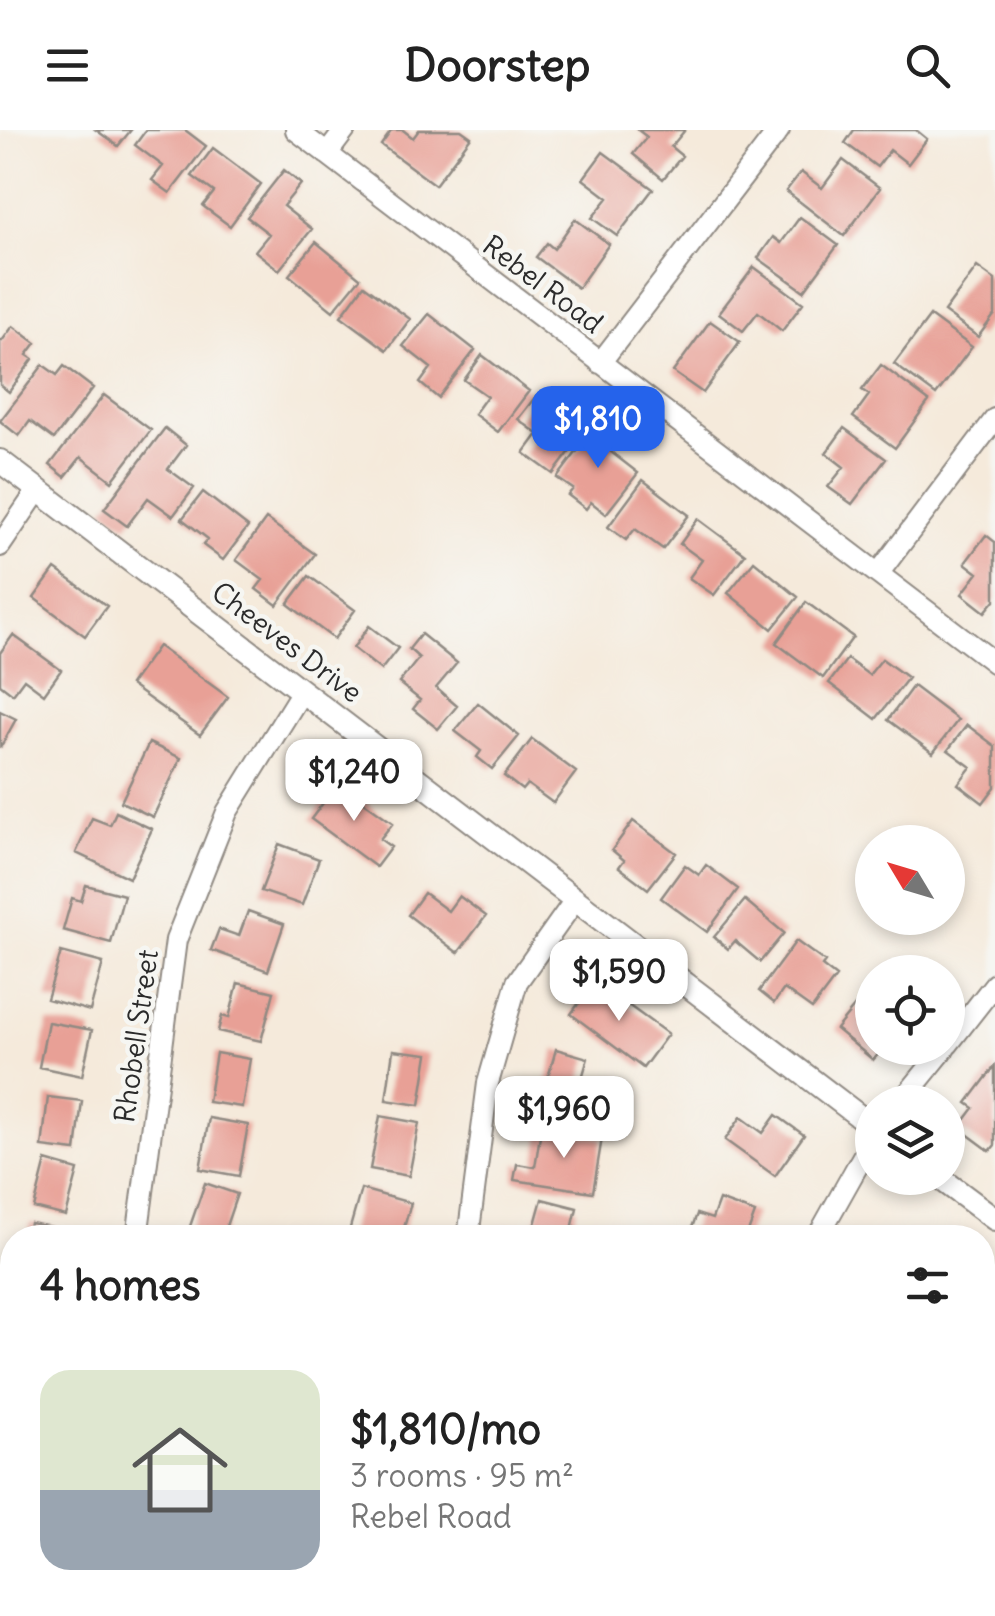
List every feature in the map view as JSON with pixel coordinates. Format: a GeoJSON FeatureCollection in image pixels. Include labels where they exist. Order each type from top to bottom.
{"type":"FeatureCollection","features":[{"type":"Feature","properties":{"kind":"street","name":"Rebel Road"},"geometry":{"type":"LineString","coordinates":[[296,130],[995,664]]}},
{"type":"Feature","properties":{"kind":"street"},"geometry":{"type":"LineString","coordinates":[[327,154],[345,130]]}},
{"type":"Feature","properties":{"kind":"street"},"geometry":{"type":"LineString","coordinates":[[600,362],[779,130]]}},
{"type":"Feature","properties":{"kind":"street"},"geometry":{"type":"LineString","coordinates":[[878,574],[995,419]]}},
{"type":"Feature","properties":{"kind":"street","name":"Cheeves Drive"},"geometry":{"type":"LineString","coordinates":[[0,460],[855,1113]]}},
{"type":"Feature","properties":{"kind":"street"},"geometry":{"type":"LineString","coordinates":[[0,546],[38,490]]}},
{"type":"Feature","properties":{"kind":"street","name":"Rhobell Street"},"geometry":{"type":"LineString","coordinates":[[139,1225],[176,940],[227,812],[302,690]]}},
{"type":"Feature","properties":{"kind":"street"},"geometry":{"type":"LineString","coordinates":[[470,1225],[488,1083],[518,982],[575,900]]}},
{"type":"Feature","properties":{"kind":"street"},"geometry":{"type":"LineString","coordinates":[[965,1022],[995,984]]}},
{"type":"Feature","properties":{"kind":"street"},"geometry":{"type":"LineString","coordinates":[[915,1085],[931,1065]]}},
{"type":"Feature","properties":{"kind":"street"},"geometry":{"type":"LineString","coordinates":[[824,1225],[855,1170]]}},
{"type":"Feature","properties":{"kind":"street"},"geometry":{"type":"LineString","coordinates":[[963,1195],[995,1219]]}},
{"type":"Feature","properties":{"kind":"building"},"geometry":{"type":"Polygon","coordinates":[[[96,130],[131,130],[118,146],[96,130]]]}},
{"type":"Feature","properties":{"kind":"building"},"geometry":{"type":"Polygon","coordinates":[[[146,130],[185,130],[206,146],[170,193],[152,180],[163,166],[135,145],[146,130]]]}},
{"type":"Feature","properties":{"kind":"building"},"geometry":{"type":"Polygon","coordinates":[[[392,130],[403,130],[413,138],[419,130],[461,130],[471,137],[435,185],[381,145],[392,130]]]}},
{"type":"Feature","properties":{"kind":"building"},"geometry":{"type":"Polygon","coordinates":[[[638,130],[685,130],[671,147],[682,156],[663,179],[633,154],[647,137],[638,130]]]}},
{"type":"Feature","properties":{"kind":"building"},"geometry":{"type":"Polygon","coordinates":[[[854,130],[916,130],[927,139],[908,164],[890,150],[877,167],[845,143],[854,130]]]}},
{"type":"Feature","properties":{"kind":"building"},"geometry":{"type":"Polygon","coordinates":[[[213,148],[261,184],[230,226],[203,206],[214,192],[192,176],[213,148]]]}},
{"type":"Feature","properties":{"kind":"building"},"geometry":{"type":"Polygon","coordinates":[[[603,152],[653,189],[617,236],[592,218],[608,198],[583,179],[603,152]]]}},
{"type":"Feature","properties":{"kind":"building"},"geometry":{"type":"Polygon","coordinates":[[[843,160],[880,188],[844,236],[786,191],[801,172],[822,188],[843,160]]]}},
{"type":"Feature","properties":{"kind":"building"},"geometry":{"type":"Polygon","coordinates":[[[284,170],[301,184],[283,206],[312,229],[279,270],[255,251],[269,234],[247,217],[284,170]]]}},
{"type":"Feature","properties":{"kind":"building"},"geometry":{"type":"Polygon","coordinates":[[[800,217],[838,245],[804,291],[758,258],[773,237],[781,243],[800,217]]]}},
{"type":"Feature","properties":{"kind":"building"},"geometry":{"type":"Polygon","coordinates":[[[575,219],[609,244],[578,288],[536,257],[547,243],[554,249],[575,219]]]}},
{"type":"Feature","properties":{"kind":"building"},"geometry":{"type":"Polygon","coordinates":[[[316,242],[360,278],[333,311],[289,275],[316,242]]]}},
{"type":"Feature","properties":{"kind":"building"},"geometry":{"type":"Polygon","coordinates":[[[754,267],[803,303],[782,331],[758,312],[743,331],[719,313],[754,267]]]}},
{"type":"Feature","properties":{"kind":"building"},"geometry":{"type":"Polygon","coordinates":[[[977,267],[995,280],[995,314],[978,337],[944,312],[977,267]]]}},
{"type":"Feature","properties":{"kind":"building"},"geometry":{"type":"Polygon","coordinates":[[[364,285],[410,319],[387,350],[341,316],[364,285]]]}},
{"type":"Feature","properties":{"kind":"building"},"geometry":{"type":"Polygon","coordinates":[[[429,314],[475,350],[438,398],[420,383],[431,368],[403,346],[429,314]]]}},
{"type":"Feature","properties":{"kind":"building"},"geometry":{"type":"Polygon","coordinates":[[[930,316],[972,347],[936,395],[894,364],[930,316]]]}},
{"type":"Feature","properties":{"kind":"building"},"geometry":{"type":"Polygon","coordinates":[[[710,321],[740,342],[703,393],[673,372],[710,321]]]}},
{"type":"Feature","properties":{"kind":"building"},"geometry":{"type":"Polygon","coordinates":[[[13,326],[36,343],[27,355],[33,359],[9,392],[0,385],[0,340],[13,326]]]}},
{"type":"Feature","properties":{"kind":"building"},"geometry":{"type":"Polygon","coordinates":[[[482,355],[529,391],[498,432],[474,414],[487,396],[464,380],[482,355]]]}},
{"type":"Feature","properties":{"kind":"building"},"geometry":{"type":"Polygon","coordinates":[[[43,365],[57,375],[64,366],[93,388],[54,439],[30,421],[19,436],[0,421],[43,365]]]}},
{"type":"Feature","properties":{"kind":"building"},"geometry":{"type":"Polygon","coordinates":[[[881,365],[929,401],[895,448],[853,417],[869,395],[862,390],[881,365]]]}},
{"type":"Feature","properties":{"kind":"building"},"geometry":{"type":"Polygon","coordinates":[[[104,395],[151,430],[112,481],[81,457],[65,477],[50,465],[104,395]]]}},
{"type":"Feature","properties":{"kind":"building"},"geometry":{"type":"Polygon","coordinates":[[[536,396],[584,433],[553,474],[524,453],[538,434],[518,419],[536,396]]]}},
{"type":"Feature","properties":{"kind":"building"},"geometry":{"type":"Polygon","coordinates":[[[600,421],[622,437],[611,452],[638,473],[606,514],[591,502],[586,509],[568,495],[573,489],[557,478],[600,421]]]}},
{"type":"Feature","properties":{"kind":"building"},"geometry":{"type":"Polygon","coordinates":[[[165,428],[186,445],[168,469],[194,488],[173,516],[148,498],[127,526],[104,509],[165,428]]]}},
{"type":"Feature","properties":{"kind":"building"},"geometry":{"type":"Polygon","coordinates":[[[844,428],[886,459],[852,504],[828,487],[844,467],[826,453],[844,428]]]}},
{"type":"Feature","properties":{"kind":"building"},"geometry":{"type":"Polygon","coordinates":[[[643,480],[689,515],[663,549],[635,529],[626,540],[608,527],[643,480]]]}},
{"type":"Feature","properties":{"kind":"building"},"geometry":{"type":"Polygon","coordinates":[[[203,492],[248,527],[223,560],[203,545],[208,539],[182,519],[203,492]]]}},
{"type":"Feature","properties":{"kind":"building"},"geometry":{"type":"Polygon","coordinates":[[[266,519],[315,554],[277,605],[256,589],[263,580],[236,560],[266,519]]]}},
{"type":"Feature","properties":{"kind":"building"},"geometry":{"type":"Polygon","coordinates":[[[698,519],[745,554],[714,595],[689,578],[702,560],[680,544],[698,519]]]}},
{"type":"Feature","properties":{"kind":"building"},"geometry":{"type":"Polygon","coordinates":[[[986,535],[995,542],[995,600],[985,612],[962,594],[978,573],[965,563],[986,535]]]}},
{"type":"Feature","properties":{"kind":"building"},"geometry":{"type":"Polygon","coordinates":[[[754,561],[798,597],[772,629],[728,593],[754,561]]]}},
{"type":"Feature","properties":{"kind":"building"},"geometry":{"type":"Polygon","coordinates":[[[55,569],[107,606],[85,636],[34,598],[55,569]]]}},
{"type":"Feature","properties":{"kind":"building"},"geometry":{"type":"Polygon","coordinates":[[[309,576],[355,610],[334,639],[288,604],[309,576]]]}},
{"type":"Feature","properties":{"kind":"building"},"geometry":{"type":"Polygon","coordinates":[[[806,602],[853,637],[823,678],[776,643],[806,602]]]}},
{"type":"Feature","properties":{"kind":"building"},"geometry":{"type":"Polygon","coordinates":[[[369,626],[398,648],[381,670],[353,648],[369,626]]]}},
{"type":"Feature","properties":{"kind":"building"},"geometry":{"type":"Polygon","coordinates":[[[421,634],[457,663],[436,688],[457,706],[438,729],[413,709],[420,700],[399,683],[419,658],[409,649],[421,634]]]}},
{"type":"Feature","properties":{"kind":"building"},"geometry":{"type":"Polygon","coordinates":[[[13,635],[61,670],[44,694],[24,679],[13,694],[0,684],[0,653],[13,635]]]}},
{"type":"Feature","properties":{"kind":"building"},"geometry":{"type":"Polygon","coordinates":[[[158,646],[228,697],[200,735],[130,685],[158,646]]]}},
{"type":"Feature","properties":{"kind":"building"},"geometry":{"type":"Polygon","coordinates":[[[847,659],[869,675],[882,659],[908,678],[876,719],[829,683],[847,659]]]}},
{"type":"Feature","properties":{"kind":"building"},"geometry":{"type":"Polygon","coordinates":[[[913,686],[958,720],[933,753],[888,720],[913,686]]]}},
{"type":"Feature","properties":{"kind":"building"},"geometry":{"type":"Polygon","coordinates":[[[478,703],[519,736],[492,769],[477,757],[481,751],[455,731],[478,703]]]}},
{"type":"Feature","properties":{"kind":"building"},"geometry":{"type":"Polygon","coordinates":[[[0,711],[16,719],[0,748],[0,711]]]}},
{"type":"Feature","properties":{"kind":"building"},"geometry":{"type":"Polygon","coordinates":[[[967,725],[995,746],[995,787],[983,803],[958,784],[971,767],[948,750],[967,725]]]}},
{"type":"Feature","properties":{"kind":"building"},"geometry":{"type":"Polygon","coordinates":[[[532,739],[576,772],[553,803],[527,784],[522,790],[504,776],[532,739]]]}},
{"type":"Feature","properties":{"kind":"building"},"geometry":{"type":"Polygon","coordinates":[[[149,743],[181,758],[153,817],[121,802],[149,743]]]}},
{"type":"Feature","properties":{"kind":"building"},"geometry":{"type":"Polygon","coordinates":[[[338,783],[393,823],[380,839],[391,847],[376,867],[311,819],[338,783]]]}},
{"type":"Feature","properties":{"kind":"building"},"geometry":{"type":"Polygon","coordinates":[[[116,812],[152,829],[129,878],[76,853],[92,818],[110,825],[116,812]]]}},
{"type":"Feature","properties":{"kind":"building"},"geometry":{"type":"Polygon","coordinates":[[[633,821],[676,853],[648,889],[619,867],[624,860],[612,850],[633,821]]]}},
{"type":"Feature","properties":{"kind":"building"},"geometry":{"type":"Polygon","coordinates":[[[279,844],[319,859],[302,905],[261,891],[279,844]]]}},
{"type":"Feature","properties":{"kind":"building"},"geometry":{"type":"Polygon","coordinates":[[[685,865],[699,875],[706,865],[738,889],[707,932],[661,898],[685,865]]]}},
{"type":"Feature","properties":{"kind":"building"},"geometry":{"type":"Polygon","coordinates":[[[86,885],[124,895],[111,943],[63,930],[72,898],[81,901],[86,885]]]}},
{"type":"Feature","properties":{"kind":"building"},"geometry":{"type":"Polygon","coordinates":[[[424,893],[448,911],[459,896],[486,916],[458,953],[408,915],[424,893]]]}},
{"type":"Feature","properties":{"kind":"building"},"geometry":{"type":"Polygon","coordinates":[[[745,900],[784,933],[760,962],[735,941],[728,949],[714,937],[745,900]]]}},
{"type":"Feature","properties":{"kind":"building"},"geometry":{"type":"Polygon","coordinates":[[[248,911],[284,924],[268,971],[211,950],[219,929],[239,936],[248,911]]]}},
{"type":"Feature","properties":{"kind":"building"},"geometry":{"type":"Polygon","coordinates":[[[796,941],[825,962],[822,966],[836,977],[812,1009],[784,989],[774,1003],[759,991],[796,941]]]}},
{"type":"Feature","properties":{"kind":"building"},"geometry":{"type":"Polygon","coordinates":[[[61,952],[103,963],[90,1011],[47,999],[61,952]]]}},
{"type":"Feature","properties":{"kind":"building"},"geometry":{"type":"Polygon","coordinates":[[[595,981],[668,1034],[643,1068],[571,1014],[595,981]]]}},
{"type":"Feature","properties":{"kind":"building"},"geometry":{"type":"Polygon","coordinates":[[[238,983],[274,992],[261,1041],[218,1031],[222,1016],[229,1018],[238,983]]]}},
{"type":"Feature","properties":{"kind":"building"},"geometry":{"type":"Polygon","coordinates":[[[855,1006],[855,1045],[836,1029],[855,1006]]]}},
{"type":"Feature","properties":{"kind":"building"},"geometry":{"type":"Polygon","coordinates":[[[48,1022],[92,1030],[82,1076],[39,1067],[48,1022]]]}},
{"type":"Feature","properties":{"kind":"building"},"geometry":{"type":"Polygon","coordinates":[[[556,1049],[588,1058],[577,1095],[594,1100],[586,1129],[513,1108],[519,1088],[543,1095],[556,1049]]]}},
{"type":"Feature","properties":{"kind":"building"},"geometry":{"type":"Polygon","coordinates":[[[393,1050],[428,1054],[420,1105],[386,1100],[393,1050]]]}},
{"type":"Feature","properties":{"kind":"building"},"geometry":{"type":"Polygon","coordinates":[[[216,1053],[250,1059],[242,1107],[208,1102],[216,1053]]]}},
{"type":"Feature","properties":{"kind":"building"},"geometry":{"type":"Polygon","coordinates":[[[995,1066],[995,1145],[990,1151],[965,1132],[965,1120],[974,1108],[967,1103],[995,1066]]]}},
{"type":"Feature","properties":{"kind":"building"},"geometry":{"type":"Polygon","coordinates":[[[48,1097],[82,1101],[76,1151],[42,1147],[48,1097]]]}},
{"type":"Feature","properties":{"kind":"building"},"geometry":{"type":"Polygon","coordinates":[[[776,1115],[804,1135],[775,1176],[725,1140],[741,1117],[763,1133],[776,1115]]]}},
{"type":"Feature","properties":{"kind":"building"},"geometry":{"type":"Polygon","coordinates":[[[380,1116],[419,1123],[409,1176],[370,1169],[380,1116]]]}},
{"type":"Feature","properties":{"kind":"building"},"geometry":{"type":"Polygon","coordinates":[[[209,1118],[248,1125],[239,1176],[200,1169],[209,1118]]]}},
{"type":"Feature","properties":{"kind":"building"},"geometry":{"type":"Polygon","coordinates":[[[541,1129],[602,1138],[593,1192],[514,1180],[517,1164],[535,1167],[541,1129]]]}},
{"type":"Feature","properties":{"kind":"building"},"geometry":{"type":"Polygon","coordinates":[[[46,1161],[78,1170],[66,1216],[34,1208],[46,1161]]]}},
{"type":"Feature","properties":{"kind":"building"},"geometry":{"type":"Polygon","coordinates":[[[205,1183],[237,1194],[226,1225],[190,1225],[205,1183]]]}},
{"type":"Feature","properties":{"kind":"building"},"geometry":{"type":"Polygon","coordinates":[[[361,1189],[411,1203],[405,1225],[351,1225],[361,1189]]]}},
{"type":"Feature","properties":{"kind":"building"},"geometry":{"type":"Polygon","coordinates":[[[542,1199],[577,1208],[573,1225],[535,1225],[542,1199]]]}},
{"type":"Feature","properties":{"kind":"building"},"geometry":{"type":"Polygon","coordinates":[[[719,1200],[755,1213],[751,1225],[693,1225],[697,1214],[712,1219],[719,1200]]]}}]}
